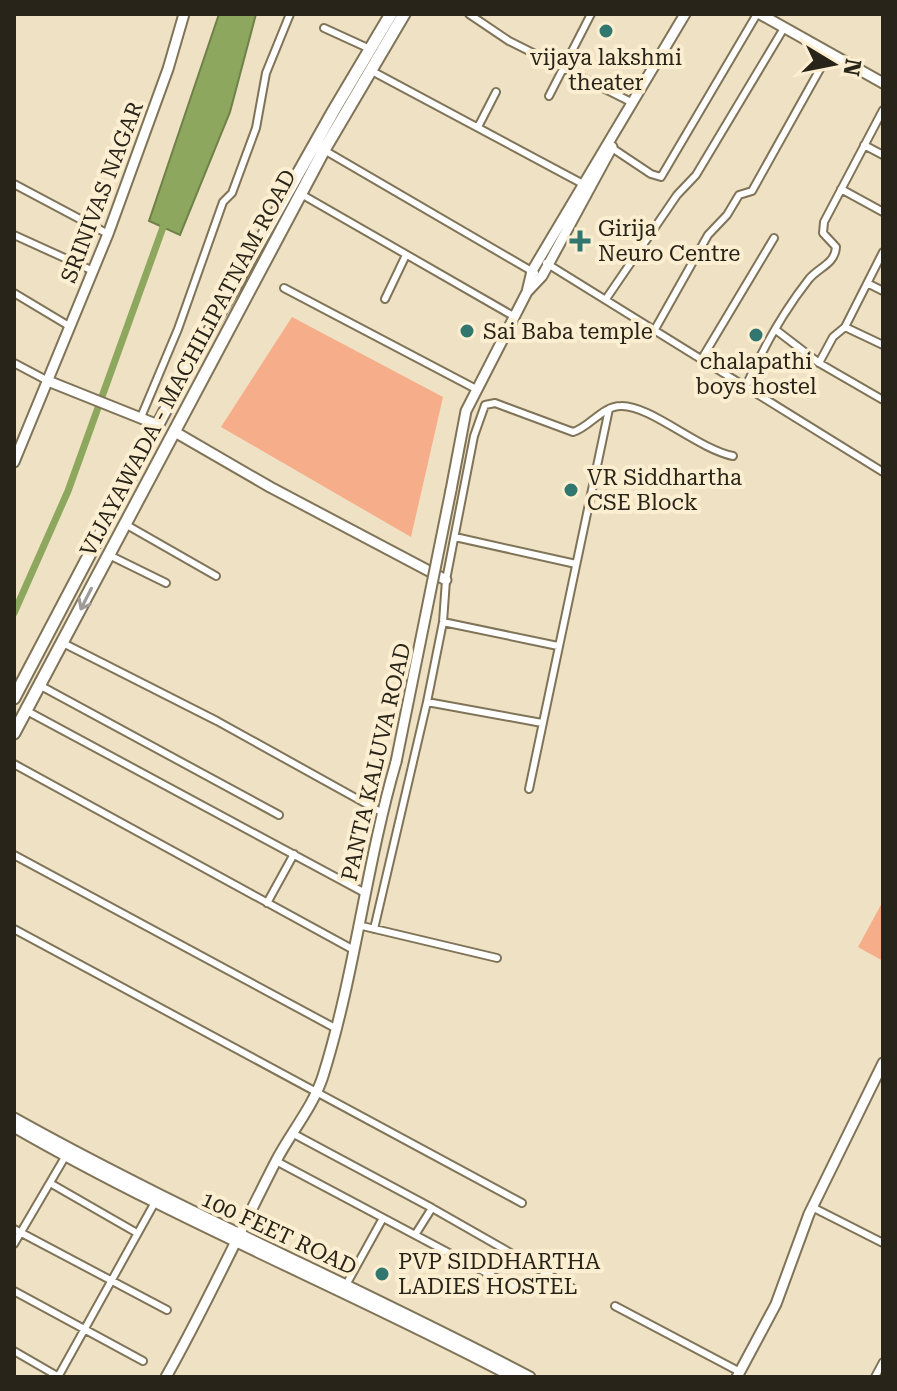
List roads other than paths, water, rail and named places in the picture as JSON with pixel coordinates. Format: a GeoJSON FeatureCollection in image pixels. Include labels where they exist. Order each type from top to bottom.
{"type":"FeatureCollection","features":[{"type":"Feature","properties":{"kind":"highway","name":"VIJAYAWADA - MACHILIPATNAM ROAD"},"geometry":{"type":"LineString","coordinates":[[14,698],[158,425],[391,14]]}},
{"type":"Feature","properties":{"kind":"highway","name":"VIJAYAWADA - MACHILIPATNAM ROAD"},"geometry":{"type":"LineString","coordinates":[[14,733],[324,150],[404,14]]}},
{"type":"Feature","properties":{"kind":"street","name":"SRINIVAS NAGAR"},"geometry":{"type":"LineString","coordinates":[[14,462],[18,446],[108,234],[168,69],[184,14]]}},
{"type":"Feature","properties":{"kind":"street"},"geometry":{"type":"LineString","coordinates":[[141,417],[178,329],[223,202],[232,193],[256,128],[266,73],[290,14]]}},
{"type":"Feature","properties":{"kind":"street"},"geometry":{"type":"LineString","coordinates":[[469,14],[509,41],[631,102]]}},
{"type":"Feature","properties":{"kind":"street"},"geometry":{"type":"LineString","coordinates":[[549,96],[591,14]]}},
{"type":"Feature","properties":{"kind":"street","name":"PANTA KALUVA ROAD"},"geometry":{"type":"LineString","coordinates":[[544,262],[583,184],[685,14]]}},
{"type":"Feature","properties":{"kind":"street","name":"PANTA KALUVA ROAD"},"geometry":{"type":"LineString","coordinates":[[166,1377],[239,1239],[276,1161],[316,1093],[335,1028],[381,812],[396,762],[466,411],[537,274],[692,14]]}},
{"type":"Feature","properties":{"kind":"street"},"geometry":{"type":"LineString","coordinates":[[612,148],[651,174],[661,177],[758,14],[883,83]]}},
{"type":"Feature","properties":{"kind":"street"},"geometry":{"type":"LineString","coordinates":[[324,28],[370,49]]}},
{"type":"Feature","properties":{"kind":"street"},"geometry":{"type":"LineString","coordinates":[[606,299],[677,195],[696,175],[784,28]]}},
{"type":"Feature","properties":{"kind":"street"},"geometry":{"type":"LineString","coordinates":[[654,331],[708,235],[727,215],[739,195],[752,191],[829,53]]}},
{"type":"Feature","properties":{"kind":"street"},"geometry":{"type":"LineString","coordinates":[[370,70],[583,184]]}},
{"type":"Feature","properties":{"kind":"street"},"geometry":{"type":"LineString","coordinates":[[478,127],[496,92]]}},
{"type":"Feature","properties":{"kind":"street"},"geometry":{"type":"LineString","coordinates":[[745,388],[758,359],[795,297],[815,272],[832,261],[835,255],[836,247],[823,233],[823,227],[883,110]]}},
{"type":"Feature","properties":{"kind":"street"},"geometry":{"type":"LineString","coordinates":[[864,145],[883,155]]}},
{"type":"Feature","properties":{"kind":"street"},"geometry":{"type":"LineString","coordinates":[[324,150],[537,274]]}},
{"type":"Feature","properties":{"kind":"street"},"geometry":{"type":"LineString","coordinates":[[14,184],[108,234]]}},
{"type":"Feature","properties":{"kind":"street"},"geometry":{"type":"LineString","coordinates":[[841,189],[883,212]]}},
{"type":"Feature","properties":{"kind":"street"},"geometry":{"type":"LineString","coordinates":[[301,194],[515,317]]}},
{"type":"Feature","properties":{"kind":"street"},"geometry":{"type":"LineString","coordinates":[[14,235],[91,270]]}},
{"type":"Feature","properties":{"kind":"street"},"geometry":{"type":"LineString","coordinates":[[701,360],[774,238]]}},
{"type":"Feature","properties":{"kind":"street"},"geometry":{"type":"LineString","coordinates":[[819,363],[833,337],[845,327],[883,252]]}},
{"type":"Feature","properties":{"kind":"street"},"geometry":{"type":"LineString","coordinates":[[385,299],[406,255]]}},
{"type":"Feature","properties":{"kind":"street"},"geometry":{"type":"LineString","coordinates":[[544,262],[883,472]]}},
{"type":"Feature","properties":{"kind":"street"},"geometry":{"type":"LineString","coordinates":[[869,284],[883,291]]}},
{"type":"Feature","properties":{"kind":"street"},"geometry":{"type":"LineString","coordinates":[[284,288],[476,389]]}},
{"type":"Feature","properties":{"kind":"street"},"geometry":{"type":"LineString","coordinates":[[14,293],[69,326]]}},
{"type":"Feature","properties":{"kind":"street"},"geometry":{"type":"LineString","coordinates":[[845,327],[883,345]]}},
{"type":"Feature","properties":{"kind":"street"},"geometry":{"type":"LineString","coordinates":[[776,330],[819,363],[883,400]]}},
{"type":"Feature","properties":{"kind":"street"},"geometry":{"type":"LineString","coordinates":[[14,363],[48,381],[158,425]]}},
{"type":"Feature","properties":{"kind":"street"},"geometry":{"type":"LineString","coordinates":[[374,929],[427,702],[443,622],[446,580],[474,436],[485,405],[495,403],[573,432],[609,408],[619,405],[643,411],[713,451],[733,456]]}},
{"type":"Feature","properties":{"kind":"street"},"geometry":{"type":"LineString","coordinates":[[529,789],[609,408]]}},
{"type":"Feature","properties":{"kind":"street"},"geometry":{"type":"LineString","coordinates":[[175,432],[297,502],[446,580]]}},
{"type":"Feature","properties":{"kind":"street"},"geometry":{"type":"LineString","coordinates":[[125,524],[216,576]]}},
{"type":"Feature","properties":{"kind":"street"},"geometry":{"type":"LineString","coordinates":[[455,537],[576,564]]}},
{"type":"Feature","properties":{"kind":"street"},"geometry":{"type":"LineString","coordinates":[[109,555],[166,583]]}},
{"type":"Feature","properties":{"kind":"street"},"geometry":{"type":"LineString","coordinates":[[443,622],[558,646]]}},
{"type":"Feature","properties":{"kind":"street"},"geometry":{"type":"LineString","coordinates":[[63,643],[217,721],[381,812]]}},
{"type":"Feature","properties":{"kind":"street"},"geometry":{"type":"LineString","coordinates":[[41,686],[279,815]]}},
{"type":"Feature","properties":{"kind":"street"},"geometry":{"type":"LineString","coordinates":[[427,702],[542,723]]}},
{"type":"Feature","properties":{"kind":"street"},"geometry":{"type":"LineString","coordinates":[[27,711],[365,893]]}},
{"type":"Feature","properties":{"kind":"street"},"geometry":{"type":"LineString","coordinates":[[14,764],[352,949]]}},
{"type":"Feature","properties":{"kind":"street"},"geometry":{"type":"LineString","coordinates":[[267,903],[294,854]]}},
{"type":"Feature","properties":{"kind":"street"},"geometry":{"type":"LineString","coordinates":[[14,855],[335,1028]]}},
{"type":"Feature","properties":{"kind":"street"},"geometry":{"type":"LineString","coordinates":[[358,925],[497,958]]}},
{"type":"Feature","properties":{"kind":"street"},"geometry":{"type":"LineString","coordinates":[[14,929],[522,1203]]}},
{"type":"Feature","properties":{"kind":"street"},"geometry":{"type":"LineString","coordinates":[[615,1306],[738,1374],[776,1304],[812,1207],[883,1063]]}},
{"type":"Feature","properties":{"kind":"street","name":"100 FEET ROAD"},"geometry":{"type":"LineString","coordinates":[[14,1118],[239,1239],[513,1377]]}},
{"type":"Feature","properties":{"kind":"street","name":"100 FEET ROAD"},"geometry":{"type":"LineString","coordinates":[[14,1127],[154,1204],[346,1285],[530,1377]]}},
{"type":"Feature","properties":{"kind":"street"},"geometry":{"type":"LineString","coordinates":[[292,1133],[572,1288]]}},
{"type":"Feature","properties":{"kind":"street"},"geometry":{"type":"LineString","coordinates":[[14,1244],[17,1231],[65,1157]]}},
{"type":"Feature","properties":{"kind":"street"},"geometry":{"type":"LineString","coordinates":[[276,1161],[513,1287]]}},
{"type":"Feature","properties":{"kind":"street"},"geometry":{"type":"LineString","coordinates":[[50,1183],[137,1233]]}},
{"type":"Feature","properties":{"kind":"street"},"geometry":{"type":"LineString","coordinates":[[14,1351],[58,1377],[154,1204]]}},
{"type":"Feature","properties":{"kind":"street"},"geometry":{"type":"LineString","coordinates":[[812,1207],[883,1243]]}},
{"type":"Feature","properties":{"kind":"street"},"geometry":{"type":"LineString","coordinates":[[415,1235],[432,1208]]}},
{"type":"Feature","properties":{"kind":"street"},"geometry":{"type":"LineString","coordinates":[[346,1285],[383,1218]]}},
{"type":"Feature","properties":{"kind":"street"},"geometry":{"type":"LineString","coordinates":[[17,1231],[167,1310]]}},
{"type":"Feature","properties":{"kind":"street"},"geometry":{"type":"LineString","coordinates":[[14,1291],[143,1361]]}},
{"type":"Feature","properties":{"kind":"street"},"geometry":{"type":"LineString","coordinates":[[875,1377],[883,1362]]}},
{"type":"Feature","properties":{"kind":"waterway"},"geometry":{"type":"LineString","coordinates":[[14,613],[68,491],[166,219]]}},
{"type":"Feature","properties":{"kind":"place","name":"vijaya lakshmi theater"},"geometry":{"type":"Point","coordinates":[606,31]}},
{"type":"Feature","properties":{"kind":"place","name":"Girija Neuro Centre"},"geometry":{"type":"Point","coordinates":[580,241]}},
{"type":"Feature","properties":{"kind":"place","name":"Sai Baba temple"},"geometry":{"type":"Point","coordinates":[467,331]}},
{"type":"Feature","properties":{"kind":"place","name":"chalapathi boys hostel"},"geometry":{"type":"Point","coordinates":[756,335]}},
{"type":"Feature","properties":{"kind":"place","name":"VR Siddhartha CSE Block"},"geometry":{"type":"Point","coordinates":[571,490]}},
{"type":"Feature","properties":{"kind":"place","name":"PVP SIDDHARTHA LADIES HOSTEL"},"geometry":{"type":"Point","coordinates":[382,1274]}}]}
